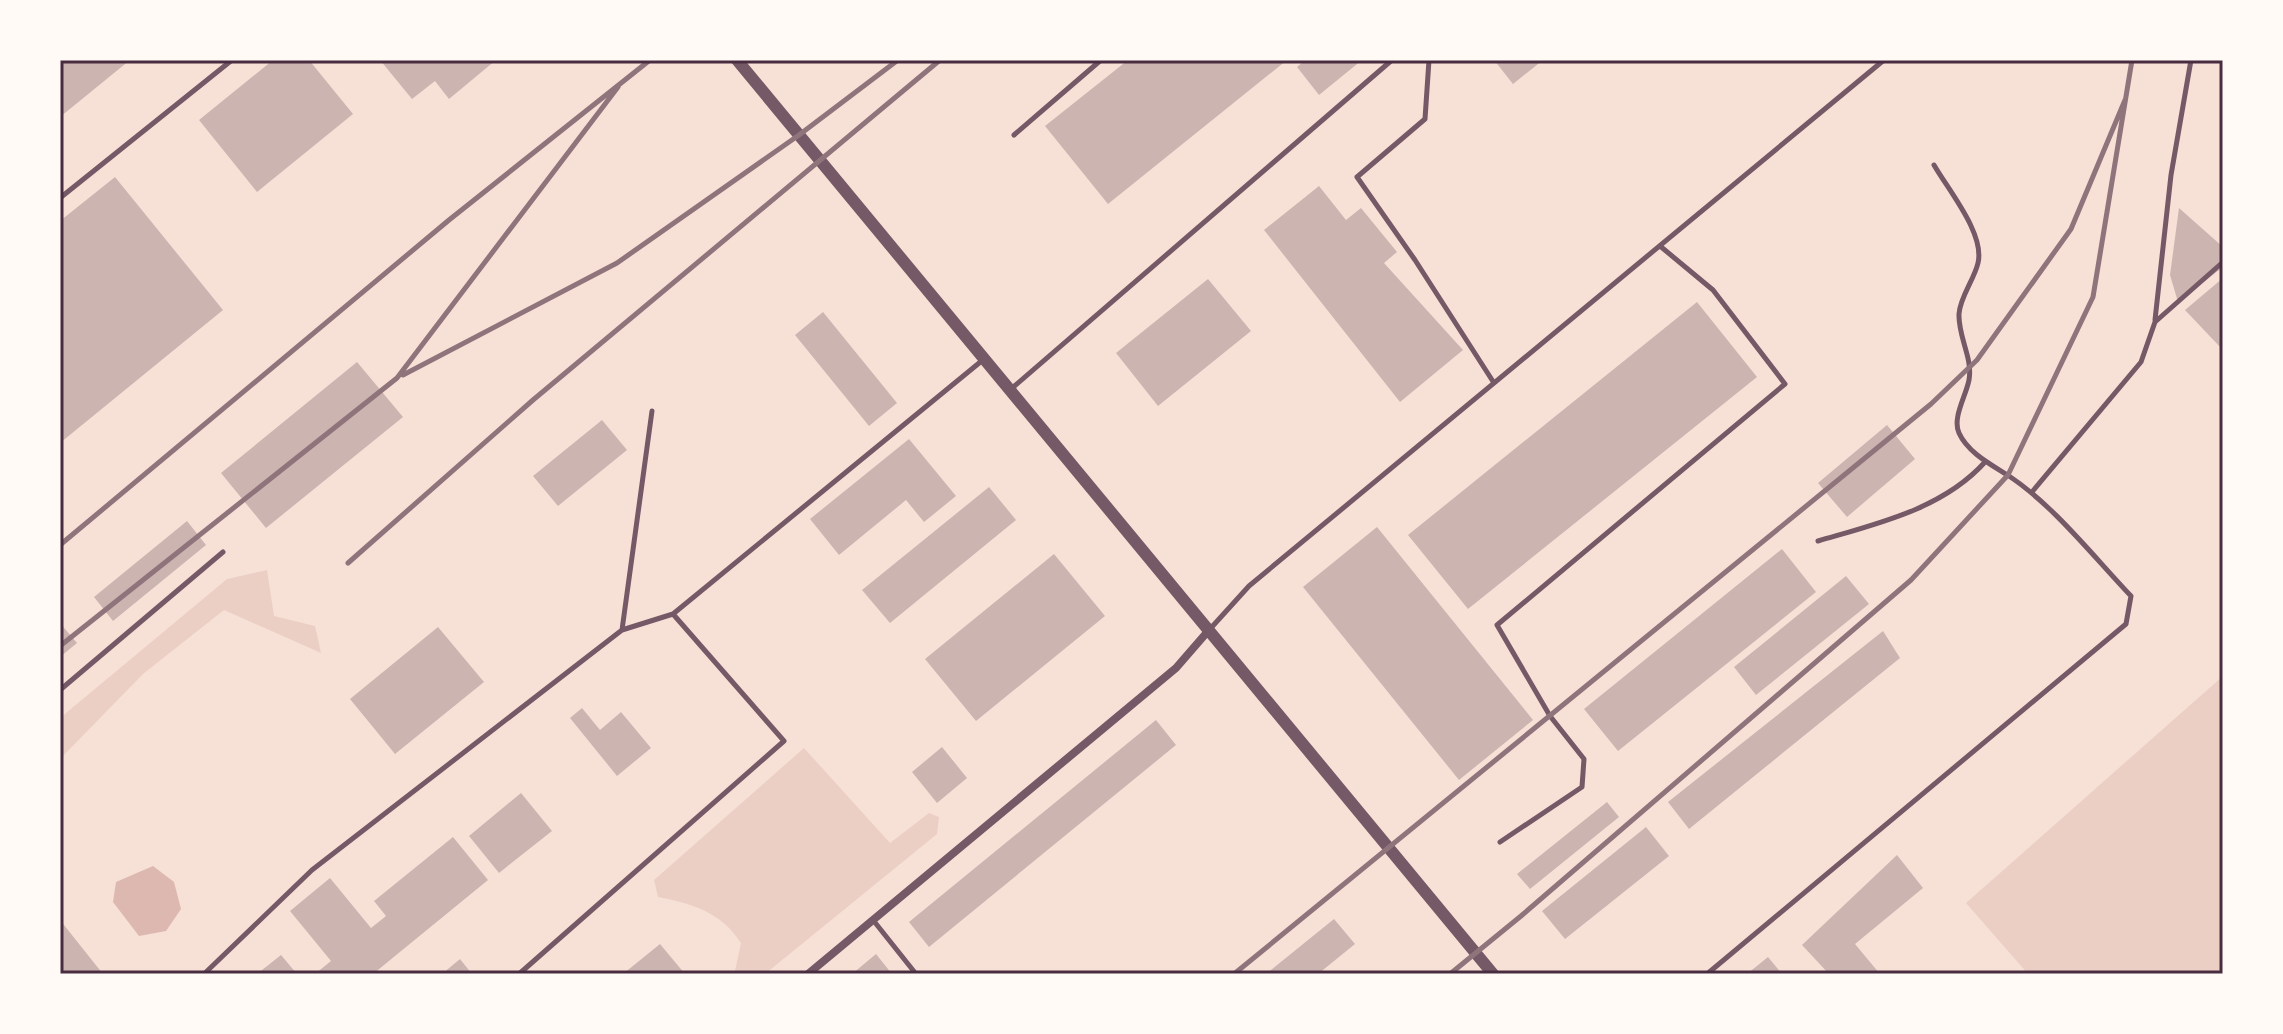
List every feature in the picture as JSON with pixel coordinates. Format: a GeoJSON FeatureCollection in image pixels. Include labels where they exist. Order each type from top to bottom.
{"type":"FeatureCollection","features":[{"type":"Feature","properties":{"kind":"street"},"geometry":{"type":"LineString","coordinates":[[737,60],[1493,974]]}},
{"type":"Feature","properties":{"kind":"street"},"geometry":{"type":"LineString","coordinates":[[808,974],[1176,668],[1209,630]]}},
{"type":"Feature","properties":{"kind":"lane"},"geometry":{"type":"LineString","coordinates":[[60,198],[232,60]]}},
{"type":"Feature","properties":{"kind":"lane"},"geometry":{"type":"LineString","coordinates":[[1014,135],[1101,60]]}},
{"type":"Feature","properties":{"kind":"lane"},"geometry":{"type":"LineString","coordinates":[[1010,389],[1392,60]]}},
{"type":"Feature","properties":{"kind":"lane"},"geometry":{"type":"LineString","coordinates":[[1429,60],[1425,119],[1357,177],[1494,383]]}},
{"type":"Feature","properties":{"kind":"lane"},"geometry":{"type":"LineString","coordinates":[[1209,630],[1249,586],[1884,60]]}},
{"type":"Feature","properties":{"kind":"lane"},"geometry":{"type":"LineString","coordinates":[[2032,492],[2141,362],[2155,322],[2171,175],[2191,60]]}},
{"type":"Feature","properties":{"kind":"lane"},"geometry":{"type":"LineString","coordinates":[[1707,974],[2126,624],[2131,596],[2032,492],[1985,462],[1959,436],[1956,425],[1969,382],[1970,367],[1959,325],[1959,310],[1978,265],[1980,251],[1977,236],[1934,165]]}},
{"type":"Feature","properties":{"kind":"lane"},"geometry":{"type":"LineString","coordinates":[[1500,842],[1582,787],[1584,759],[1550,716],[1497,625],[1785,384],[1713,290],[1660,246]]}},
{"type":"Feature","properties":{"kind":"lane"},"geometry":{"type":"LineString","coordinates":[[2155,322],[2223,262]]}},
{"type":"Feature","properties":{"kind":"lane"},"geometry":{"type":"LineString","coordinates":[[204,974],[312,870],[622,630],[673,614],[984,358]]}},
{"type":"Feature","properties":{"kind":"lane"},"geometry":{"type":"LineString","coordinates":[[622,630],[652,411]]}},
{"type":"Feature","properties":{"kind":"lane"},"geometry":{"type":"LineString","coordinates":[[1818,541],[1889,520],[1916,508],[1955,489],[1985,462]]}},
{"type":"Feature","properties":{"kind":"lane"},"geometry":{"type":"LineString","coordinates":[[60,690],[223,552]]}},
{"type":"Feature","properties":{"kind":"lane"},"geometry":{"type":"LineString","coordinates":[[519,974],[784,741],[673,614]]}},
{"type":"Feature","properties":{"kind":"lane"},"geometry":{"type":"LineString","coordinates":[[873,920],[916,974]]}},
{"type":"Feature","properties":{"kind":"shaded area"},"geometry":{"type":"Polygon","coordinates":[[[267,570],[274,616],[315,626],[321,653],[224,610],[143,674],[60,759],[60,718],[227,579],[267,570]]]}},
{"type":"Feature","properties":{"kind":"shaded area"},"geometry":{"type":"Polygon","coordinates":[[[2223,676],[2223,974],[2028,974],[1966,903],[2223,676]]]}},
{"type":"Feature","properties":{"kind":"shaded area"},"geometry":{"type":"Polygon","coordinates":[[[804,748],[890,843],[929,813],[939,817],[937,834],[765,974],[742,974],[735,971],[741,943],[733,932],[705,911],[658,897],[654,880],[804,748]]]}},
{"type":"Feature","properties":{"kind":"shaded area"},"geometry":{"type":"Polygon","coordinates":[[[153,866],[174,882],[181,909],[166,931],[139,936],[113,902],[116,882],[153,866]]]}},
{"type":"Feature","properties":{"kind":"building"},"geometry":{"type":"Polygon","coordinates":[[[60,60],[130,60],[60,117],[60,60]]]}},
{"type":"Feature","properties":{"kind":"building"},"geometry":{"type":"Polygon","coordinates":[[[273,60],[309,60],[353,114],[257,192],[199,120],[273,60]]]}},
{"type":"Feature","properties":{"kind":"building"},"geometry":{"type":"Polygon","coordinates":[[[380,60],[496,60],[449,99],[435,81],[412,99],[380,60]]]}},
{"type":"Feature","properties":{"kind":"building"},"geometry":{"type":"Polygon","coordinates":[[[1128,60],[1287,60],[1108,204],[1045,126],[1128,60]]]}},
{"type":"Feature","properties":{"kind":"building"},"geometry":{"type":"Polygon","coordinates":[[[1305,60],[1362,60],[1319,95],[1297,67],[1305,60]]]}},
{"type":"Feature","properties":{"kind":"building"},"geometry":{"type":"Polygon","coordinates":[[[1494,60],[1543,60],[1513,84],[1494,60]]]}},
{"type":"Feature","properties":{"kind":"building"},"geometry":{"type":"Polygon","coordinates":[[[115,177],[223,310],[60,443],[60,221],[115,177]]]}},
{"type":"Feature","properties":{"kind":"building"},"geometry":{"type":"Polygon","coordinates":[[[1319,186],[1346,220],[1361,208],[1397,252],[1384,263],[1463,350],[1400,402],[1264,230],[1319,186]]]}},
{"type":"Feature","properties":{"kind":"building"},"geometry":{"type":"Polygon","coordinates":[[[2179,208],[2223,247],[2223,267],[2178,302],[2170,275],[2179,208]]]}},
{"type":"Feature","properties":{"kind":"building"},"geometry":{"type":"Polygon","coordinates":[[[2223,278],[2223,346],[2221,348],[2185,310],[2223,278]]]}},
{"type":"Feature","properties":{"kind":"building"},"geometry":{"type":"Polygon","coordinates":[[[1208,279],[1251,331],[1158,406],[1116,353],[1208,279]]]}},
{"type":"Feature","properties":{"kind":"building"},"geometry":{"type":"Polygon","coordinates":[[[1697,302],[1757,377],[1468,609],[1408,535],[1697,302]]]}},
{"type":"Feature","properties":{"kind":"building"},"geometry":{"type":"Polygon","coordinates":[[[823,312],[897,403],[869,426],[795,335],[823,312]]]}},
{"type":"Feature","properties":{"kind":"building"},"geometry":{"type":"Polygon","coordinates":[[[357,362],[403,417],[266,528],[221,473],[357,362]]]}},
{"type":"Feature","properties":{"kind":"building"},"geometry":{"type":"Polygon","coordinates":[[[602,420],[627,450],[558,506],[533,476],[602,420]]]}},
{"type":"Feature","properties":{"kind":"building"},"geometry":{"type":"Polygon","coordinates":[[[1887,425],[1915,459],[1847,517],[1818,483],[1887,425]]]}},
{"type":"Feature","properties":{"kind":"building"},"geometry":{"type":"Polygon","coordinates":[[[909,439],[956,496],[924,522],[906,500],[839,555],[810,519],[909,439]]]}},
{"type":"Feature","properties":{"kind":"building"},"geometry":{"type":"Polygon","coordinates":[[[989,487],[1016,520],[890,623],[862,590],[989,487]]]}},
{"type":"Feature","properties":{"kind":"building"},"geometry":{"type":"Polygon","coordinates":[[[187,521],[206,545],[113,621],[94,597],[187,521]]]}},
{"type":"Feature","properties":{"kind":"building"},"geometry":{"type":"Polygon","coordinates":[[[1377,527],[1533,720],[1459,780],[1303,587],[1377,527]]]}},
{"type":"Feature","properties":{"kind":"building"},"geometry":{"type":"Polygon","coordinates":[[[1782,549],[1816,592],[1618,751],[1584,709],[1782,549]]]}},
{"type":"Feature","properties":{"kind":"building"},"geometry":{"type":"Polygon","coordinates":[[[1054,554],[1105,616],[976,721],[925,659],[1054,554]]]}},
{"type":"Feature","properties":{"kind":"building"},"geometry":{"type":"Polygon","coordinates":[[[1846,576],[1869,604],[1756,695],[1734,667],[1846,576]]]}},
{"type":"Feature","properties":{"kind":"building"},"geometry":{"type":"Polygon","coordinates":[[[60,623],[77,643],[60,657],[60,623]]]}},
{"type":"Feature","properties":{"kind":"building"},"geometry":{"type":"Polygon","coordinates":[[[438,627],[484,682],[395,754],[350,699],[438,627]]]}},
{"type":"Feature","properties":{"kind":"building"},"geometry":{"type":"Polygon","coordinates":[[[1883,631],[1900,658],[1689,829],[1668,802],[1883,631]]]}},
{"type":"Feature","properties":{"kind":"building"},"geometry":{"type":"Polygon","coordinates":[[[582,708],[600,730],[621,712],[651,748],[617,776],[570,718],[582,708]]]}},
{"type":"Feature","properties":{"kind":"building"},"geometry":{"type":"Polygon","coordinates":[[[1156,720],[1176,745],[929,947],[909,922],[1156,720]]]}},
{"type":"Feature","properties":{"kind":"building"},"geometry":{"type":"Polygon","coordinates":[[[942,747],[967,778],[937,803],[912,772],[942,747]]]}},
{"type":"Feature","properties":{"kind":"building"},"geometry":{"type":"Polygon","coordinates":[[[521,793],[552,831],[499,873],[469,836],[521,793]]]}},
{"type":"Feature","properties":{"kind":"building"},"geometry":{"type":"Polygon","coordinates":[[[1607,802],[1619,817],[1530,889],[1517,874],[1607,802]]]}},
{"type":"Feature","properties":{"kind":"building"},"geometry":{"type":"Polygon","coordinates":[[[1646,827],[1669,856],[1565,939],[1542,911],[1646,827]]]}},
{"type":"Feature","properties":{"kind":"building"},"geometry":{"type":"Polygon","coordinates":[[[453,837],[488,880],[373,974],[315,974],[331,961],[290,911],[330,878],[371,928],[386,916],[374,901],[453,837]]]}},
{"type":"Feature","properties":{"kind":"building"},"geometry":{"type":"Polygon","coordinates":[[[1897,855],[1923,888],[1855,944],[1880,974],[1829,974],[1802,945],[1897,855]]]}},
{"type":"Feature","properties":{"kind":"building"},"geometry":{"type":"Polygon","coordinates":[[[1334,919],[1355,944],[1318,974],[1266,974],[1334,919]]]}},
{"type":"Feature","properties":{"kind":"building"},"geometry":{"type":"Polygon","coordinates":[[[60,920],[103,974],[60,974],[60,920]]]}},
{"type":"Feature","properties":{"kind":"building"},"geometry":{"type":"Polygon","coordinates":[[[660,944],[685,974],[623,974],[660,944]]]}},
{"type":"Feature","properties":{"kind":"building"},"geometry":{"type":"Polygon","coordinates":[[[876,954],[892,974],[852,974],[876,954]]]}},
{"type":"Feature","properties":{"kind":"building"},"geometry":{"type":"Polygon","coordinates":[[[281,955],[297,974],[257,974],[281,955]]]}},
{"type":"Feature","properties":{"kind":"building"},"geometry":{"type":"Polygon","coordinates":[[[1768,957],[1782,974],[1747,974],[1768,957]]]}},
{"type":"Feature","properties":{"kind":"building"},"geometry":{"type":"Polygon","coordinates":[[[460,959],[472,974],[442,974],[460,959]]]}},
{"type":"Feature","properties":{"kind":"railway"},"geometry":{"type":"LineString","coordinates":[[60,545],[449,220],[650,60]]}},
{"type":"Feature","properties":{"kind":"railway"},"geometry":{"type":"LineString","coordinates":[[403,375],[617,263],[799,135],[898,60]]}},
{"type":"Feature","properties":{"kind":"railway"},"geometry":{"type":"LineString","coordinates":[[348,563],[533,400],[940,60]]}},
{"type":"Feature","properties":{"kind":"railway"},"geometry":{"type":"LineString","coordinates":[[1450,974],[1911,580],[2008,475],[2093,297],[2132,60]]}},
{"type":"Feature","properties":{"kind":"railway"},"geometry":{"type":"LineString","coordinates":[[60,646],[397,378],[618,87]]}},
{"type":"Feature","properties":{"kind":"railway"},"geometry":{"type":"LineString","coordinates":[[1234,974],[1931,404],[1977,360],[2071,229],[2125,100]]}}]}
